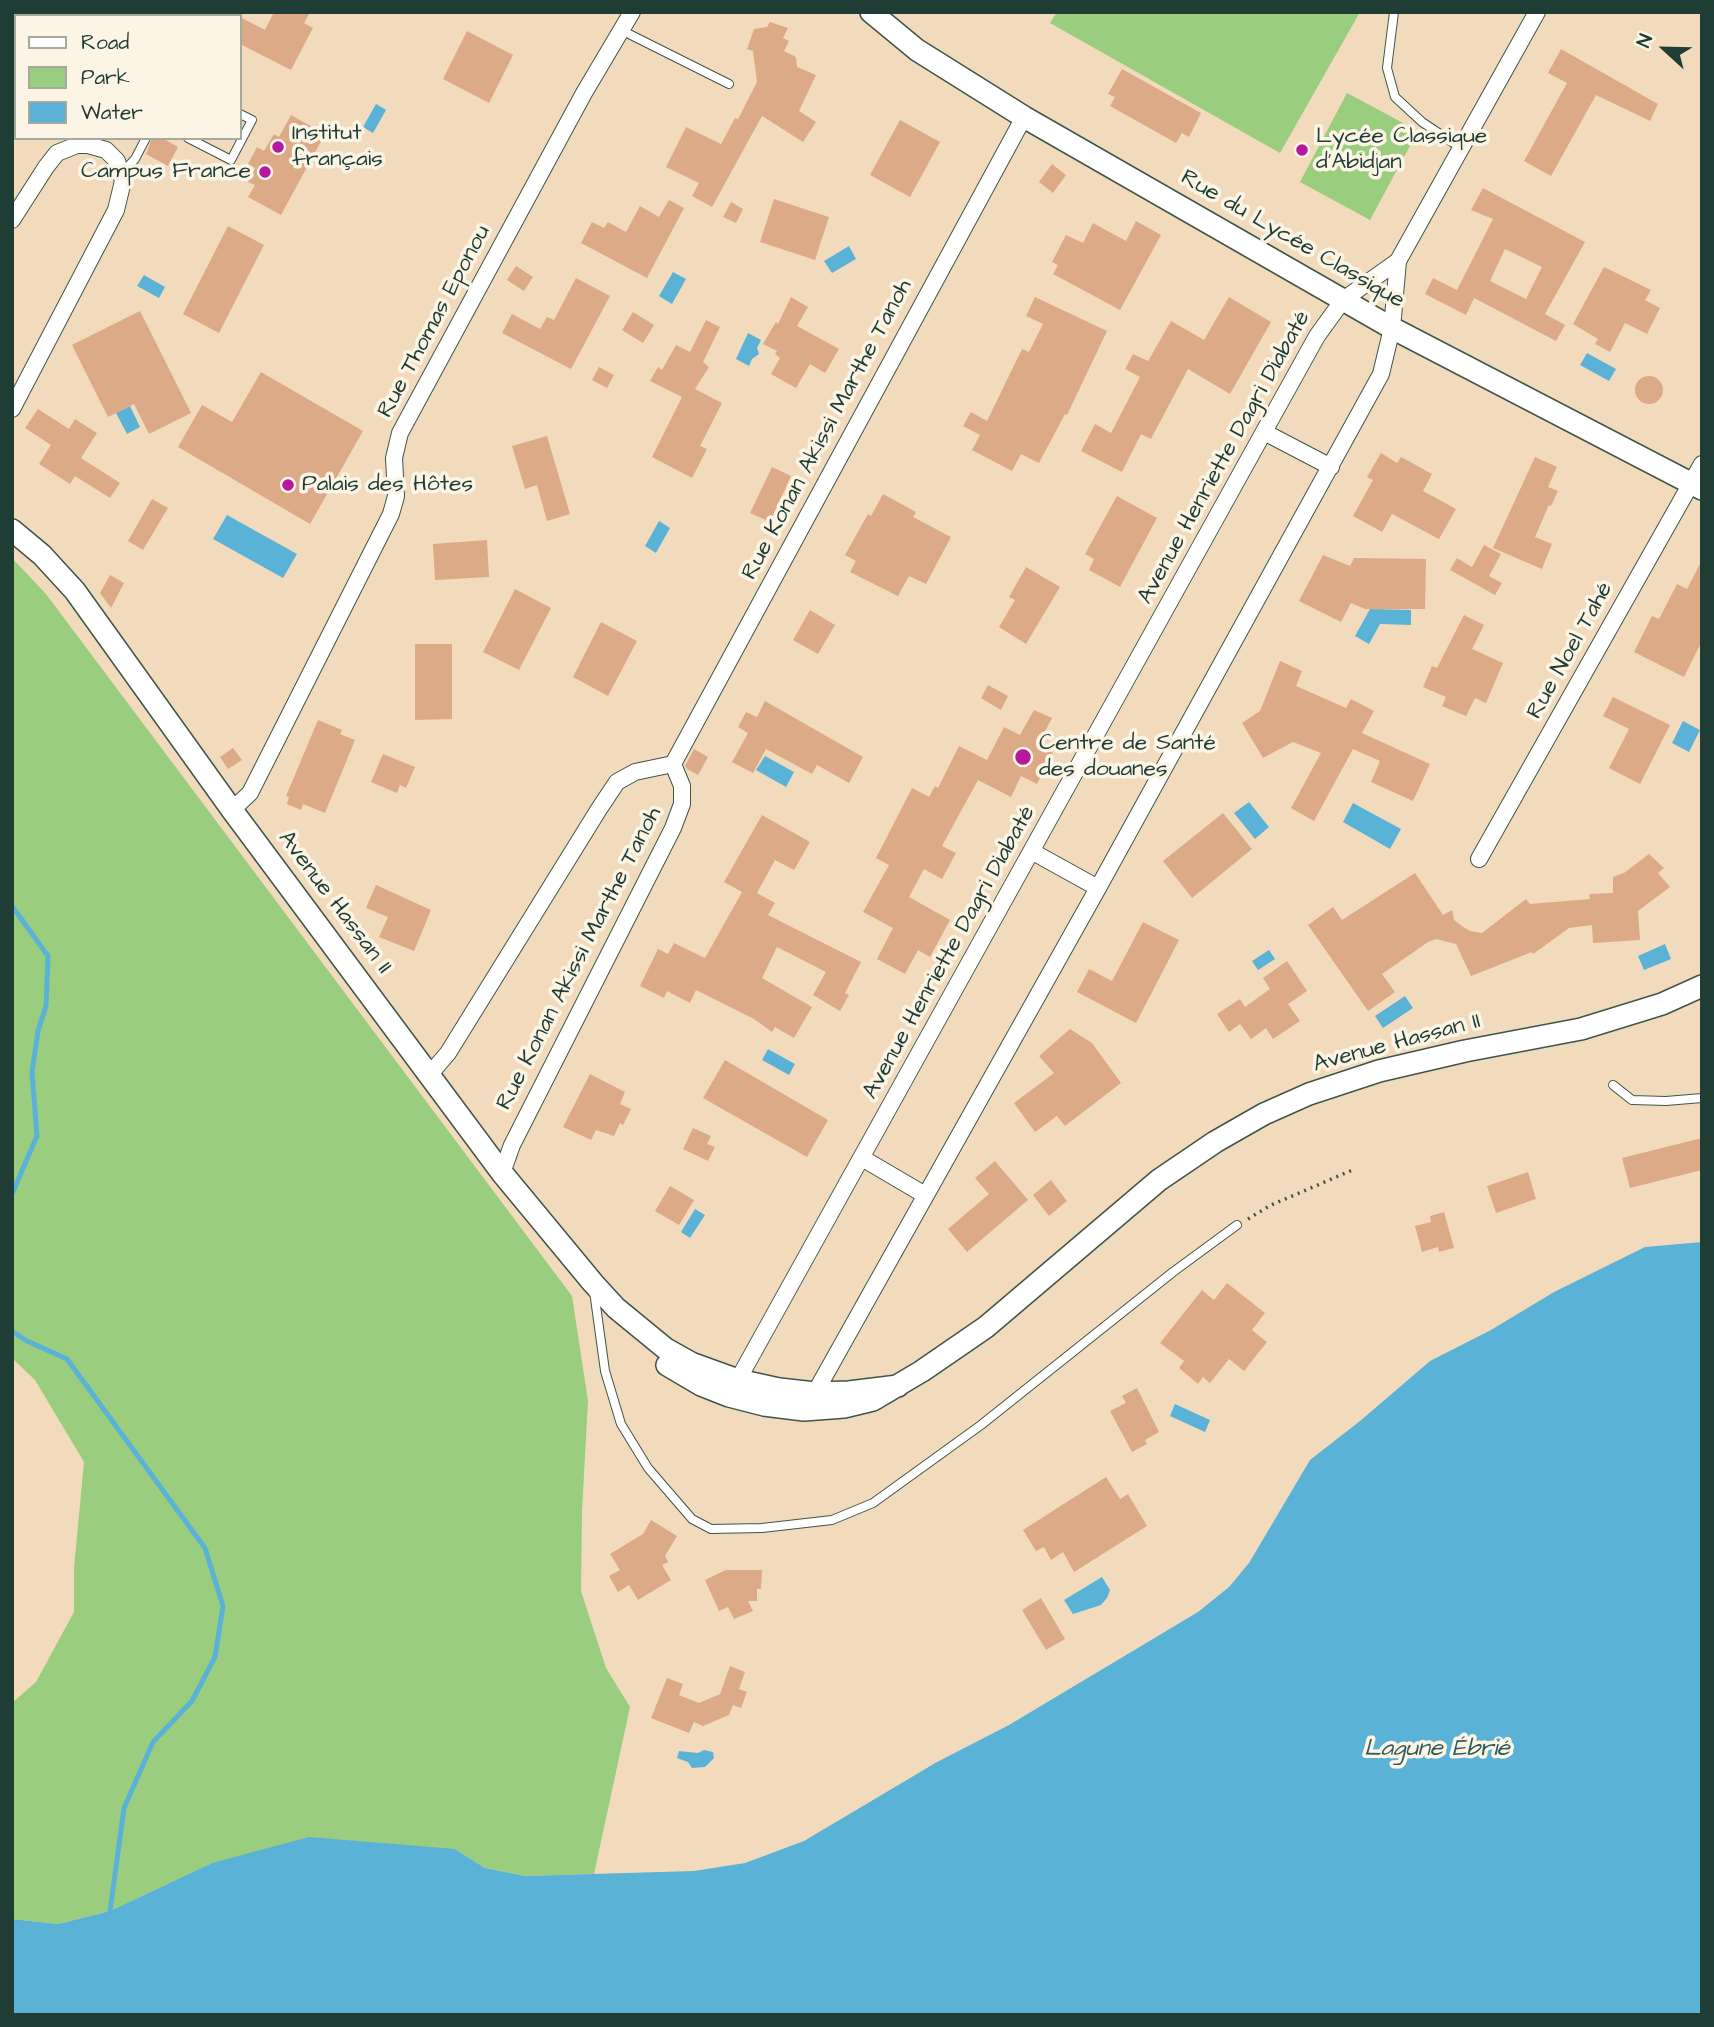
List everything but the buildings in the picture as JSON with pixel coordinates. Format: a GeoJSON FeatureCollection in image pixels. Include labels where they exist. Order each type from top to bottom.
{"type":"FeatureCollection","features":[{"type":"Feature","properties":{"kind":"street","name":"Rue Thomas Eponou"},"geometry":{"type":"LineString","coordinates":[[232,810],[250,793],[391,514],[396,496],[394,458],[400,433],[584,93],[632,12]]}},
{"type":"Feature","properties":{"kind":"street","name":"Rue du Lycée Classique"},"geometry":{"type":"LineString","coordinates":[[871,12],[917,50],[1024,117],[1392,328],[1696,486]]}},
{"type":"Feature","properties":{"kind":"street","name":"Avenue Henriette Dagri Diabaté"},"geometry":{"type":"LineString","coordinates":[[809,1401],[1098,888],[1381,374],[1392,328],[1398,261],[1537,12]]}},
{"type":"Feature","properties":{"kind":"street","name":"Rue Konan Akissi Marthe Tanoh"},"geometry":{"type":"LineString","coordinates":[[430,1074],[448,1053],[617,782],[635,772],[673,764],[1024,117]]}},
{"type":"Feature","properties":{"kind":"street"},"geometry":{"type":"LineString","coordinates":[[12,220],[58,153],[78,145],[109,144],[121,173],[121,194],[116,210],[12,409]]}},
{"type":"Feature","properties":{"kind":"street","name":"Avenue Henriette Dagri Diabaté"},"geometry":{"type":"LineString","coordinates":[[734,1388],[1317,336],[1343,300],[1398,261]]}},
{"type":"Feature","properties":{"kind":"street"},"geometry":{"type":"LineString","coordinates":[[1264,432],[1331,467]]}},
{"type":"Feature","properties":{"kind":"street","name":"Rue Noel Tahé"},"geometry":{"type":"LineString","coordinates":[[1479,859],[1696,486],[1702,464]]}},
{"type":"Feature","properties":{"kind":"street","name":"Avenue Hassan II"},"geometry":{"type":"LineString","coordinates":[[12,530],[42,555],[75,591],[232,810],[502,1173],[616,1308],[644,1346],[669,1367],[701,1385],[734,1388],[764,1405],[809,1401],[849,1392],[898,1386],[986,1326],[1159,1180],[1215,1142],[1264,1114],[1309,1094],[1378,1071],[1580,1029],[1662,1004],[1702,986]]}},
{"type":"Feature","properties":{"kind":"street","name":"Rue Konan Akissi Marthe Tanoh"},"geometry":{"type":"LineString","coordinates":[[502,1173],[512,1145],[673,828],[682,804],[682,786],[673,764]]}},
{"type":"Feature","properties":{"kind":"street"},"geometry":{"type":"LineString","coordinates":[[1033,852],[1098,888]]}},
{"type":"Feature","properties":{"kind":"street"},"geometry":{"type":"LineString","coordinates":[[862,1158],[925,1195]]}},
{"type":"Feature","properties":{"kind":"lane"},"geometry":{"type":"LineString","coordinates":[[1394,12],[1387,68],[1395,97],[1422,122],[1461,148]]}},
{"type":"Feature","properties":{"kind":"lane"},"geometry":{"type":"LineString","coordinates":[[621,30],[729,84]]}},
{"type":"Feature","properties":{"kind":"lane"},"geometry":{"type":"LineString","coordinates":[[242,115],[252,120],[242,139]]}},
{"type":"Feature","properties":{"kind":"lane"},"geometry":{"type":"LineString","coordinates":[[121,173],[135,159],[145,140]]}},
{"type":"Feature","properties":{"kind":"lane"},"geometry":{"type":"LineString","coordinates":[[192,140],[231,160],[242,140]]}},
{"type":"Feature","properties":{"kind":"lane"},"geometry":{"type":"LineString","coordinates":[[1613,1085],[1632,1100],[1702,1098]]}},
{"type":"Feature","properties":{"kind":"lane"},"geometry":{"type":"LineString","coordinates":[[593,1283],[605,1371],[621,1424],[648,1468],[692,1519],[710,1529],[762,1528],[832,1520],[873,1503],[981,1426],[1173,1272],[1237,1225]]}},
{"type":"Feature","properties":{"kind":"path"},"geometry":{"type":"LineString","coordinates":[[1237,1225],[1271,1205],[1355,1169]]}},
{"type":"Feature","properties":{"kind":"green space"},"geometry":{"type":"Polygon","coordinates":[[[1057,12],[1360,12],[1280,153],[1050,23],[1057,12]]]}},
{"type":"Feature","properties":{"kind":"green space"},"geometry":{"type":"Polygon","coordinates":[[[1347,93],[1418,131],[1370,220],[1300,182],[1347,93]]]}},
{"type":"Feature","properties":{"kind":"green space"},"geometry":{"type":"Polygon","coordinates":[[[12,558],[46,594],[572,1296],[588,1401],[581,1591],[606,1668],[630,1707],[594,1874],[525,1876],[485,1868],[455,1849],[212,1863],[110,1911],[58,1924],[12,1919],[12,1703],[36,1682],[74,1612],[74,1568],[84,1462],[35,1380],[12,1358],[12,558]]]}},
{"type":"Feature","properties":{"kind":"water"},"geometry":{"type":"Polygon","coordinates":[[[376,104],[386,110],[373,133],[363,127],[376,104]]]}},
{"type":"Feature","properties":{"kind":"water"},"geometry":{"type":"Polygon","coordinates":[[[849,246],[856,259],[832,273],[824,261],[849,246]]]}},
{"type":"Feature","properties":{"kind":"water"},"geometry":{"type":"Polygon","coordinates":[[[673,272],[686,279],[672,304],[659,296],[673,272]]]}},
{"type":"Feature","properties":{"kind":"water"},"geometry":{"type":"Polygon","coordinates":[[[144,275],[165,287],[159,298],[137,286],[144,275]]]}},
{"type":"Feature","properties":{"kind":"water"},"geometry":{"type":"Polygon","coordinates":[[[748,333],[761,340],[757,348],[759,354],[752,359],[749,366],[736,359],[748,333]]]}},
{"type":"Feature","properties":{"kind":"water"},"geometry":{"type":"Polygon","coordinates":[[[1587,353],[1616,369],[1609,381],[1580,365],[1587,353]]]}},
{"type":"Feature","properties":{"kind":"water"},"geometry":{"type":"Polygon","coordinates":[[[130,406],[140,427],[127,434],[116,413],[130,406]]]}},
{"type":"Feature","properties":{"kind":"water"},"geometry":{"type":"Polygon","coordinates":[[[227,515],[297,554],[283,578],[213,539],[227,515]]]}},
{"type":"Feature","properties":{"kind":"water"},"geometry":{"type":"Polygon","coordinates":[[[659,521],[670,528],[656,553],[645,546],[659,521]]]}},
{"type":"Feature","properties":{"kind":"water"},"geometry":{"type":"Polygon","coordinates":[[[1370,609],[1411,610],[1411,625],[1380,624],[1369,644],[1355,636],[1370,609]]]}},
{"type":"Feature","properties":{"kind":"water"},"geometry":{"type":"Polygon","coordinates":[[[1683,721],[1700,730],[1689,752],[1672,743],[1683,721]]]}},
{"type":"Feature","properties":{"kind":"water"},"geometry":{"type":"Polygon","coordinates":[[[765,756],[794,772],[786,787],[756,770],[765,756]]]}},
{"type":"Feature","properties":{"kind":"water"},"geometry":{"type":"Polygon","coordinates":[[[1249,802],[1269,827],[1255,839],[1234,813],[1249,802]]]}},
{"type":"Feature","properties":{"kind":"water"},"geometry":{"type":"Polygon","coordinates":[[[1353,803],[1401,829],[1390,849],[1343,822],[1353,803]]]}},
{"type":"Feature","properties":{"kind":"water"},"geometry":{"type":"Polygon","coordinates":[[[1665,944],[1671,959],[1644,970],[1638,956],[1665,944]]]}},
{"type":"Feature","properties":{"kind":"water"},"geometry":{"type":"Polygon","coordinates":[[[1269,950],[1275,959],[1258,970],[1252,961],[1269,950]]]}},
{"type":"Feature","properties":{"kind":"water"},"geometry":{"type":"Polygon","coordinates":[[[1405,996],[1413,1008],[1383,1028],[1375,1016],[1405,996]]]}},
{"type":"Feature","properties":{"kind":"water"},"geometry":{"type":"Polygon","coordinates":[[[768,1049],[795,1064],[789,1075],[762,1060],[768,1049]]]}},
{"type":"Feature","properties":{"kind":"water"},"geometry":{"type":"Polygon","coordinates":[[[695,1209],[705,1215],[690,1238],[681,1232],[695,1209]]]}},
{"type":"Feature","properties":{"kind":"water","name":"Lagune Ébrié"},"geometry":{"type":"Polygon","coordinates":[[[1702,1242],[1702,2015],[12,2015],[12,1919],[58,1924],[110,1911],[212,1863],[309,1837],[455,1849],[485,1868],[525,1876],[694,1871],[745,1863],[804,1841],[937,1762],[1009,1725],[1198,1612],[1229,1587],[1249,1563],[1310,1460],[1430,1361],[1491,1330],[1554,1292],[1645,1247],[1702,1242]]]}},
{"type":"Feature","properties":{"kind":"water"},"geometry":{"type":"Polygon","coordinates":[[[1175,1404],[1210,1420],[1205,1432],[1170,1416],[1175,1404]]]}},
{"type":"Feature","properties":{"kind":"water"},"geometry":{"type":"Polygon","coordinates":[[[1102,1577],[1110,1590],[1107,1598],[1101,1605],[1073,1614],[1064,1600],[1102,1577]]]}},
{"type":"Feature","properties":{"kind":"water"},"geometry":{"type":"Polygon","coordinates":[[[704,1750],[713,1752],[714,1758],[705,1767],[692,1768],[688,1762],[677,1758],[679,1751],[698,1753],[704,1750]]]}},
{"type":"Feature","properties":{"kind":"waterway"},"geometry":{"type":"LineString","coordinates":[[12,906],[48,956],[46,1006],[38,1031],[32,1072],[37,1136],[12,1194]]}},
{"type":"Feature","properties":{"kind":"waterway"},"geometry":{"type":"LineString","coordinates":[[12,1331],[27,1341],[67,1359],[205,1548],[223,1606],[215,1657],[192,1701],[153,1742],[124,1808],[110,1911],[112,1917]]}},
{"type":"Feature","properties":{"kind":"place","name":"Institut français"},"geometry":{"type":"Point","coordinates":[278,147]}},
{"type":"Feature","properties":{"kind":"place","name":"Lycée Classique d'Abidjan"},"geometry":{"type":"Point","coordinates":[1302,150]}},
{"type":"Feature","properties":{"kind":"place","name":"Campus France"},"geometry":{"type":"Point","coordinates":[265,172]}},
{"type":"Feature","properties":{"kind":"place","name":"Palais des Hôtes"},"geometry":{"type":"Point","coordinates":[288,485]}},
{"type":"Feature","properties":{"kind":"place","name":"Centre de Santé des douanes"},"geometry":{"type":"Point","coordinates":[1023,757]}}]}
